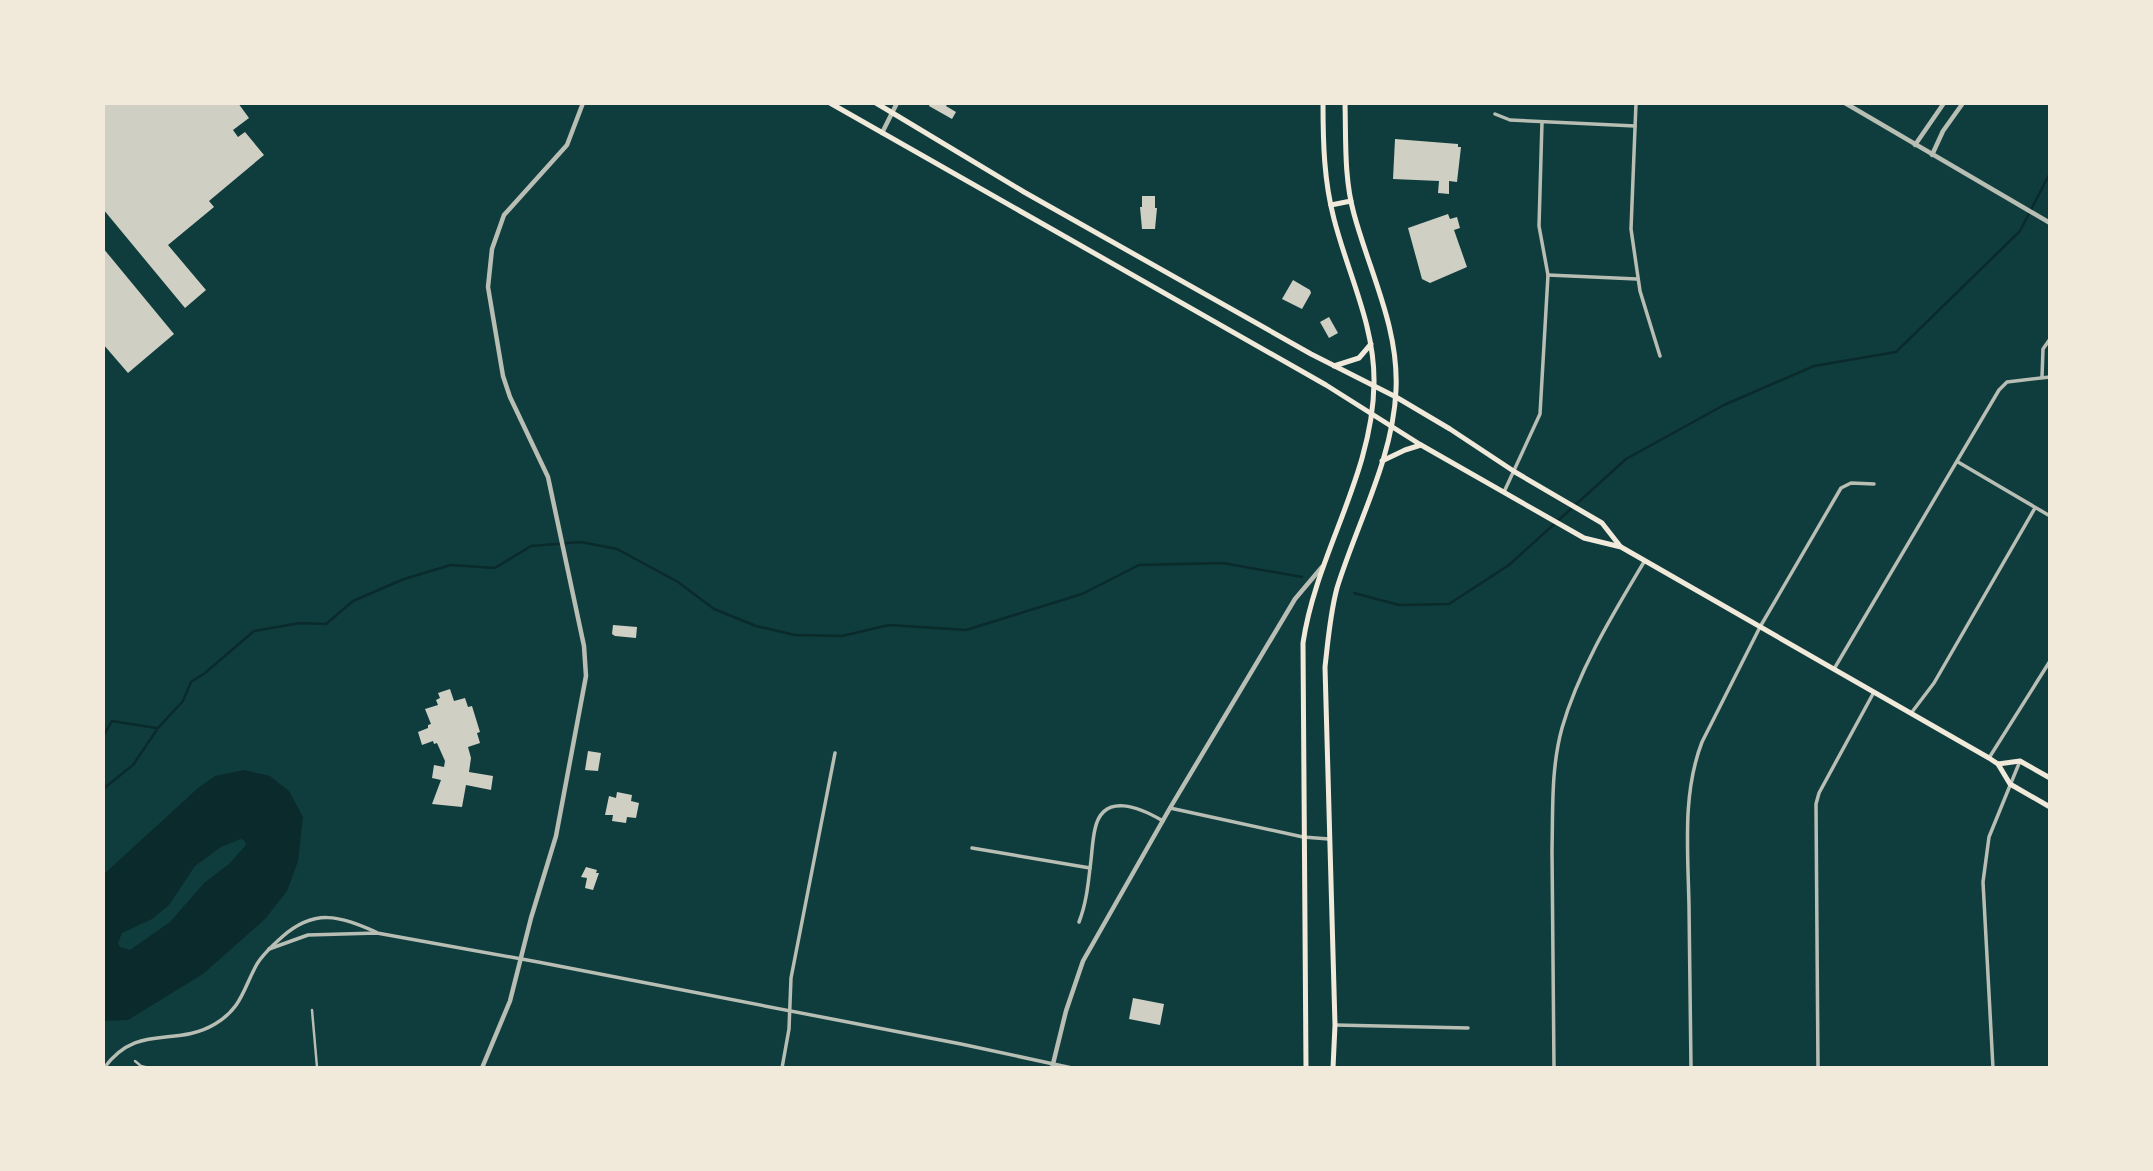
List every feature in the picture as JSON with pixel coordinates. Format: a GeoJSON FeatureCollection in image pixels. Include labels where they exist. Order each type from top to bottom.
{"type":"FeatureCollection","features":[{"type":"Feature","properties":{"kind":"main road"},"geometry":{"type":"LineString","coordinates":[[830,103],[1326,385],[1421,445],[1584,538],[1621,547],[1645,560],[1989,758],[1998,764],[2010,784],[2050,807]]}},
{"type":"Feature","properties":{"kind":"main road"},"geometry":{"type":"LineString","coordinates":[[876,103],[1024,192],[1334,366],[1396,397],[1602,523],[1621,547]]}},
{"type":"Feature","properties":{"kind":"main road"},"geometry":{"type":"LineString","coordinates":[[1306,1068],[1303,643],[1307,613],[1322,566],[1360,467],[1372,415],[1374,387],[1371,344],[1331,205],[1324,163],[1323,103]]}},
{"type":"Feature","properties":{"kind":"main road"},"geometry":{"type":"LineString","coordinates":[[1333,1068],[1335,1025],[1325,667],[1329,625],[1337,590],[1382,461],[1396,397],[1394,355],[1387,314],[1351,201],[1346,171],[1345,103]]}},
{"type":"Feature","properties":{"kind":"main road"},"geometry":{"type":"LineString","coordinates":[[1331,205],[1351,201]]}},
{"type":"Feature","properties":{"kind":"main road"},"geometry":{"type":"LineString","coordinates":[[1334,366],[1359,358],[1371,344]]}},
{"type":"Feature","properties":{"kind":"main road"},"geometry":{"type":"LineString","coordinates":[[1382,461],[1421,445]]}},
{"type":"Feature","properties":{"kind":"main road"},"geometry":{"type":"LineString","coordinates":[[1998,764],[2020,761],[2050,778]]}},
{"type":"Feature","properties":{"kind":"street"},"geometry":{"type":"LineString","coordinates":[[482,1068],[510,1001],[556,836],[584,692],[585,653],[550,488],[543,463],[506,386],[488,287],[492,249],[504,215],[566,145],[583,103]]}},
{"type":"Feature","properties":{"kind":"street"},"geometry":{"type":"LineString","coordinates":[[882,133],[897,103]]}},
{"type":"Feature","properties":{"kind":"street"},"geometry":{"type":"LineString","coordinates":[[1636,103],[1631,229],[1638,279],[1660,356]]}},
{"type":"Feature","properties":{"kind":"street"},"geometry":{"type":"LineString","coordinates":[[1845,103],[2050,223]]}},
{"type":"Feature","properties":{"kind":"street"},"geometry":{"type":"LineString","coordinates":[[1915,145],[1944,103]]}},
{"type":"Feature","properties":{"kind":"street"},"geometry":{"type":"LineString","coordinates":[[1932,155],[1943,131],[1962,103]]}},
{"type":"Feature","properties":{"kind":"street"},"geometry":{"type":"LineString","coordinates":[[1495,114],[1510,120],[1635,126]]}},
{"type":"Feature","properties":{"kind":"street"},"geometry":{"type":"LineString","coordinates":[[1504,492],[1540,414],[1548,275],[1539,226],[1542,121]]}},
{"type":"Feature","properties":{"kind":"street"},"geometry":{"type":"LineString","coordinates":[[1548,275],[1638,279]]}},
{"type":"Feature","properties":{"kind":"street"},"geometry":{"type":"LineString","coordinates":[[2042,377],[2043,349],[2050,340]]}},
{"type":"Feature","properties":{"kind":"street"},"geometry":{"type":"LineString","coordinates":[[1834,669],[1999,390],[2007,382],[2050,377]]}},
{"type":"Feature","properties":{"kind":"street"},"geometry":{"type":"LineString","coordinates":[[1958,462],[2050,516]]}},
{"type":"Feature","properties":{"kind":"street"},"geometry":{"type":"LineString","coordinates":[[1691,1068],[1688,830],[1690,788],[1695,761],[1760,627],[1841,488],[1851,483],[1874,484]]}},
{"type":"Feature","properties":{"kind":"street"},"geometry":{"type":"LineString","coordinates":[[1911,714],[1934,683],[2035,508]]}},
{"type":"Feature","properties":{"kind":"street"},"geometry":{"type":"LineString","coordinates":[[1554,1068],[1552,881],[1556,757],[1573,696],[1588,663],[1645,560]]}},
{"type":"Feature","properties":{"kind":"street"},"geometry":{"type":"LineString","coordinates":[[1052,1066],[1066,1011],[1083,961],[1170,808],[1295,599],[1322,566]]}},
{"type":"Feature","properties":{"kind":"street"},"geometry":{"type":"LineString","coordinates":[[1989,758],[2050,661]]}},
{"type":"Feature","properties":{"kind":"street"},"geometry":{"type":"LineString","coordinates":[[1818,1068],[1816,804],[1819,793],[1874,692]]}},
{"type":"Feature","properties":{"kind":"street"},"geometry":{"type":"LineString","coordinates":[[782,1068],[789,1029],[791,978],[835,754]]}},
{"type":"Feature","properties":{"kind":"street"},"geometry":{"type":"LineString","coordinates":[[1993,1068],[1983,882],[1989,837],[2020,761]]}},
{"type":"Feature","properties":{"kind":"street"},"geometry":{"type":"LineString","coordinates":[[1079,922],[1086,899],[1097,820],[1112,807],[1123,805],[1144,810],[1163,821]]}},
{"type":"Feature","properties":{"kind":"street"},"geometry":{"type":"LineString","coordinates":[[1170,808],[1303,837],[1329,839]]}},
{"type":"Feature","properties":{"kind":"street"},"geometry":{"type":"LineString","coordinates":[[972,848],[1090,868]]}},
{"type":"Feature","properties":{"kind":"street"},"geometry":{"type":"LineString","coordinates":[[104,1068],[112,1058],[141,1040],[189,1034],[223,1019],[236,1008],[257,964],[291,929],[314,918],[345,920],[377,933]]}},
{"type":"Feature","properties":{"kind":"street"},"geometry":{"type":"LineString","coordinates":[[269,949],[308,935],[336,932],[377,933],[1072,1068]]}},
{"type":"Feature","properties":{"kind":"street"},"geometry":{"type":"LineString","coordinates":[[312,1010],[316,1068],[328,1068]]}},
{"type":"Feature","properties":{"kind":"street"},"geometry":{"type":"LineString","coordinates":[[1335,1025],[1468,1028]]}},
{"type":"Feature","properties":{"kind":"street"},"geometry":{"type":"LineString","coordinates":[[135,1061],[149,1068]]}},
{"type":"Feature","properties":{"kind":"water"},"geometry":{"type":"Polygon","coordinates":[[[244,770],[270,776],[289,791],[303,817],[298,861],[287,891],[265,919],[203,974],[128,1020],[103,1021],[103,875],[198,788],[215,776],[244,770]],[[241,839],[221,847],[195,866],[169,905],[152,919],[122,933],[118,943],[120,947],[130,950],[170,922],[204,883],[229,864],[246,845],[241,839]]]}},
{"type":"Feature","properties":{"kind":"building"},"geometry":{"type":"Polygon","coordinates":[[[103,103],[238,103],[249,118],[233,130],[238,137],[245,132],[264,155],[209,201],[214,207],[168,245],[206,290],[185,308],[103,209],[103,103]]]}},
{"type":"Feature","properties":{"kind":"building"},"geometry":{"type":"Polygon","coordinates":[[[930,103],[948,103],[946,106],[956,112],[952,119],[929,106],[930,103]]]}},
{"type":"Feature","properties":{"kind":"building"},"geometry":{"type":"Polygon","coordinates":[[[1395,139],[1458,144],[1458,147],[1461,147],[1457,182],[1449,181],[1449,194],[1438,193],[1439,181],[1393,179],[1395,139]]]}},
{"type":"Feature","properties":{"kind":"building"},"geometry":{"type":"Polygon","coordinates":[[[1142,196],[1155,196],[1155,229],[1142,229],[1142,196]]]}},
{"type":"Feature","properties":{"kind":"building"},"geometry":{"type":"Polygon","coordinates":[[[1448,214],[1450,219],[1457,217],[1460,228],[1454,230],[1467,267],[1430,283],[1422,279],[1408,228],[1448,214]]]}},
{"type":"Feature","properties":{"kind":"building"},"geometry":{"type":"Polygon","coordinates":[[[103,248],[174,334],[128,373],[103,344],[103,248]]]}},
{"type":"Feature","properties":{"kind":"building"},"geometry":{"type":"Polygon","coordinates":[[[1293,280],[1311,293],[1302,309],[1282,299],[1293,280]]]}},
{"type":"Feature","properties":{"kind":"building"},"geometry":{"type":"Polygon","coordinates":[[[1329,317],[1338,333],[1329,338],[1320,322],[1329,317]]]}},
{"type":"Feature","properties":{"kind":"building"},"geometry":{"type":"Polygon","coordinates":[[[613,625],[637,627],[636,638],[615,636],[612,634],[613,625]]]}},
{"type":"Feature","properties":{"kind":"building"},"geometry":{"type":"Polygon","coordinates":[[[450,689],[454,701],[465,698],[468,707],[472,706],[480,732],[477,733],[480,743],[468,747],[471,758],[469,772],[493,776],[491,790],[466,785],[462,807],[432,804],[441,780],[432,778],[434,765],[444,767],[445,761],[437,743],[434,744],[433,741],[422,745],[418,732],[431,724],[425,709],[438,705],[438,693],[450,689]]]}},
{"type":"Feature","properties":{"kind":"building"},"geometry":{"type":"Polygon","coordinates":[[[588,751],[601,753],[598,771],[585,770],[588,751]]]}},
{"type":"Feature","properties":{"kind":"building"},"geometry":{"type":"Polygon","coordinates":[[[617,792],[632,795],[631,801],[639,803],[636,818],[627,817],[626,823],[612,821],[613,815],[605,815],[609,796],[616,798],[617,792]]]}},
{"type":"Feature","properties":{"kind":"building"},"geometry":{"type":"Polygon","coordinates":[[[586,867],[599,873],[593,890],[585,888],[587,878],[581,877],[586,867]]]}},
{"type":"Feature","properties":{"kind":"building"},"geometry":{"type":"Polygon","coordinates":[[[1133,998],[1164,1004],[1160,1025],[1129,1019],[1133,998]]]}},
{"type":"Feature","properties":{"kind":"waterway"},"geometry":{"type":"LineString","coordinates":[[1354,593],[1399,605],[1449,604],[1509,565],[1626,459],[1724,405],[1814,366],[1896,352],[2020,231],[2050,173]]}},
{"type":"Feature","properties":{"kind":"waterway"},"geometry":{"type":"LineString","coordinates":[[103,789],[133,765],[158,728],[183,701],[191,682],[254,631],[300,623],[326,624],[353,601],[404,579],[451,565],[495,568],[531,546],[581,542],[617,549],[678,582],[714,609],[756,626],[795,635],[842,636],[889,625],[966,630],[1082,594],[1139,565],[1223,563],[1302,577]]}},
{"type":"Feature","properties":{"kind":"waterway"},"geometry":{"type":"LineString","coordinates":[[103,736],[112,721],[156,728]]}}]}
